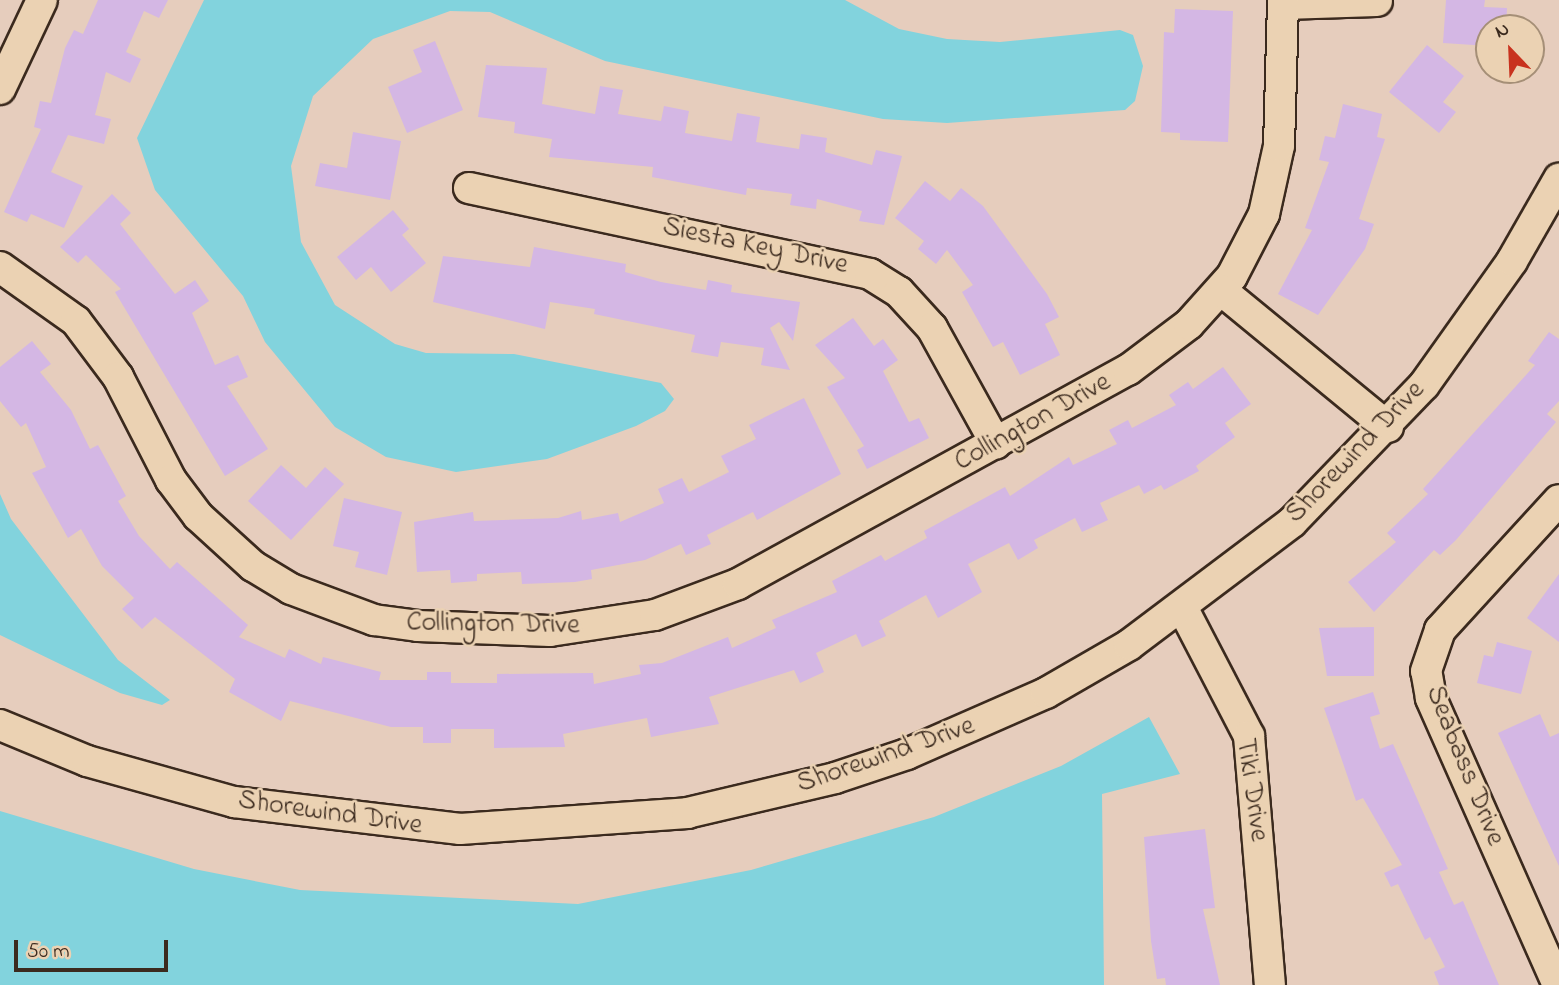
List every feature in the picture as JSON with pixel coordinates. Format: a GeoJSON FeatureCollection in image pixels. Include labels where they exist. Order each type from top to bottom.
{"type":"FeatureCollection","features":[{"type":"Feature","properties":{"kind":"street"},"geometry":{"type":"LineString","coordinates":[[0,89],[42,0]]}},
{"type":"Feature","properties":{"kind":"street"},"geometry":{"type":"LineString","coordinates":[[1284,2],[1377,1]]}},
{"type":"Feature","properties":{"kind":"street","name":"Collington Drive"},"geometry":{"type":"LineString","coordinates":[[0,267],[50,297],[99,348],[171,480],[219,537],[291,589],[374,620],[550,631],[655,615],[738,584],[1154,354],[1221,290],[1250,246],[1274,180],[1284,2]]}},
{"type":"Feature","properties":{"kind":"street","name":"Shorewind Drive"},"geometry":{"type":"LineString","coordinates":[[0,726],[160,783],[309,816],[460,829],[612,823],[762,798],[908,754],[1046,692],[1183,609],[1293,522],[1388,427],[1470,324],[1559,178]]}},
{"type":"Feature","properties":{"kind":"street","name":"Siesta Key Drive"},"geometry":{"type":"LineString","coordinates":[[469,188],[870,274],[899,292],[932,328],[996,443]]}},
{"type":"Feature","properties":{"kind":"street"},"geometry":{"type":"LineString","coordinates":[[1221,290],[1388,427]]}},
{"type":"Feature","properties":{"kind":"street","name":"Seabass Drive"},"geometry":{"type":"LineString","coordinates":[[1558,985],[1431,698],[1426,671],[1440,630],[1559,500]]}},
{"type":"Feature","properties":{"kind":"street","name":"Tiki Drive"},"geometry":{"type":"LineString","coordinates":[[1183,609],[1249,736],[1270,985]]}},
{"type":"Feature","properties":{"kind":"water"},"geometry":{"type":"Polygon","coordinates":[[[204,0],[845,0],[899,29],[947,39],[1000,42],[1120,30],[1133,35],[1143,66],[1135,101],[1125,110],[947,123],[883,119],[605,61],[490,12],[450,11],[373,39],[313,96],[291,166],[301,242],[335,305],[395,344],[426,353],[514,354],[661,383],[674,399],[665,411],[636,426],[547,459],[456,472],[386,457],[335,427],[265,342],[243,296],[155,190],[137,138],[204,0]]]}},
{"type":"Feature","properties":{"kind":"water"},"geometry":{"type":"Polygon","coordinates":[[[0,494],[11,519],[118,660],[170,700],[162,705],[120,693],[0,635],[0,494]]]}},
{"type":"Feature","properties":{"kind":"water"},"geometry":{"type":"Polygon","coordinates":[[[1149,717],[1180,774],[1102,794],[1104,985],[0,985],[0,811],[194,869],[300,890],[578,904],[751,870],[934,817],[1061,766],[1149,717]]]}},
{"type":"Feature","properties":{"kind":"building"},"geometry":{"type":"Polygon","coordinates":[[[98,0],[168,0],[159,18],[144,11],[126,52],[141,59],[130,83],[106,72],[95,115],[111,119],[104,144],[68,135],[51,172],[83,186],[64,228],[31,214],[27,222],[4,212],[41,129],[34,127],[40,101],[51,103],[65,48],[74,30],[83,34],[98,0]]]}},
{"type":"Feature","properties":{"kind":"building"},"geometry":{"type":"Polygon","coordinates":[[[1446,0],[1485,0],[1484,7],[1507,8],[1507,14],[1475,14],[1475,45],[1443,43],[1446,0]]]}},
{"type":"Feature","properties":{"kind":"building"},"geometry":{"type":"Polygon","coordinates":[[[1175,9],[1233,11],[1228,142],[1180,140],[1180,133],[1161,132],[1164,32],[1174,33],[1175,9]]]}},
{"type":"Feature","properties":{"kind":"building"},"geometry":{"type":"Polygon","coordinates":[[[435,41],[463,110],[407,133],[388,87],[422,72],[413,50],[435,41]]]}},
{"type":"Feature","properties":{"kind":"building"},"geometry":{"type":"Polygon","coordinates":[[[1427,45],[1464,76],[1443,102],[1456,112],[1439,133],[1389,92],[1427,45]]]}},
{"type":"Feature","properties":{"kind":"building"},"geometry":{"type":"Polygon","coordinates":[[[486,65],[547,68],[542,104],[595,114],[600,86],[623,90],[618,114],[661,121],[664,106],[689,111],[685,133],[732,141],[737,113],[760,117],[756,142],[799,149],[801,134],[827,138],[825,152],[872,165],[876,150],[902,156],[884,225],[859,221],[862,211],[817,199],[816,209],[790,205],[792,194],[747,188],[746,195],[652,177],[653,167],[549,157],[552,139],[514,133],[515,122],[478,117],[486,65]]]}},
{"type":"Feature","properties":{"kind":"building"},"geometry":{"type":"Polygon","coordinates":[[[1343,104],[1382,114],[1377,137],[1385,139],[1359,219],[1374,224],[1365,249],[1318,315],[1278,294],[1312,230],[1305,228],[1329,162],[1319,160],[1325,136],[1335,138],[1343,104]]]}},
{"type":"Feature","properties":{"kind":"building"},"geometry":{"type":"Polygon","coordinates":[[[353,132],[401,141],[390,200],[315,186],[320,163],[347,168],[353,132]]]}},
{"type":"Feature","properties":{"kind":"building"},"geometry":{"type":"Polygon","coordinates":[[[925,181],[950,201],[961,188],[983,206],[1047,294],[1059,317],[1045,324],[1060,355],[1020,375],[1003,342],[993,347],[962,292],[973,285],[947,250],[936,264],[918,249],[924,241],[895,218],[925,181]]]}},
{"type":"Feature","properties":{"kind":"building"},"geometry":{"type":"Polygon","coordinates":[[[112,194],[131,213],[120,224],[175,294],[195,280],[209,301],[192,313],[215,365],[238,355],[248,377],[227,386],[268,449],[225,476],[115,292],[121,289],[86,255],[78,263],[60,247],[112,194]]]}},
{"type":"Feature","properties":{"kind":"building"},"geometry":{"type":"Polygon","coordinates":[[[393,210],[409,229],[402,235],[426,263],[391,292],[371,267],[356,280],[337,257],[393,210]]]}},
{"type":"Feature","properties":{"kind":"building"},"geometry":{"type":"Polygon","coordinates":[[[534,247],[626,264],[625,272],[661,282],[706,290],[708,280],[732,285],[731,292],[800,302],[793,341],[779,322],[770,328],[790,370],[761,365],[764,348],[721,342],[718,357],[691,352],[695,335],[594,314],[595,309],[550,302],[545,329],[433,302],[443,256],[530,267],[534,247]]]}},
{"type":"Feature","properties":{"kind":"building"},"geometry":{"type":"Polygon","coordinates":[[[853,318],[874,346],[883,339],[898,360],[883,371],[909,422],[919,418],[929,438],[867,469],[857,450],[864,446],[827,387],[845,378],[815,345],[853,318]]]}},
{"type":"Feature","properties":{"kind":"building"},"geometry":{"type":"Polygon","coordinates":[[[1549,332],[1559,339],[1559,401],[1547,414],[1556,422],[1456,540],[1440,555],[1434,550],[1374,612],[1348,582],[1396,542],[1387,533],[1428,494],[1423,489],[1535,365],[1528,361],[1549,332]]]}},
{"type":"Feature","properties":{"kind":"building"},"geometry":{"type":"Polygon","coordinates":[[[32,341],[51,364],[40,372],[71,410],[90,449],[98,445],[126,496],[118,501],[139,536],[170,569],[177,562],[248,625],[239,637],[285,658],[289,649],[321,664],[323,657],[381,672],[379,680],[427,680],[427,672],[451,672],[451,683],[497,683],[497,674],[593,673],[594,684],[641,674],[639,665],[662,663],[728,637],[732,648],[776,628],[772,620],[837,592],[832,581],[881,555],[885,561],[927,538],[924,531],[1005,487],[1010,496],[1069,457],[1073,465],[1117,444],[1109,430],[1128,420],[1132,428],[1176,405],[1169,395],[1188,382],[1193,389],[1223,367],[1251,404],[1225,423],[1235,437],[1196,466],[1199,471],[1164,490],[1161,485],[1144,494],[1139,485],[1100,503],[1108,520],[1082,532],[1075,518],[1034,540],[1038,548],[1018,560],[1009,543],[968,564],[982,592],[938,618],[926,595],[879,621],[886,636],[862,647],[856,634],[816,653],[824,672],[800,683],[794,670],[709,697],[719,724],[651,737],[647,718],[563,734],[565,747],[494,748],[494,729],[451,729],[451,743],[423,743],[423,727],[391,727],[290,701],[281,721],[229,692],[235,679],[155,617],[142,629],[122,609],[134,598],[102,566],[81,529],[68,538],[32,473],[46,467],[26,423],[21,427],[0,401],[0,367],[32,341]]]}},
{"type":"Feature","properties":{"kind":"building"},"geometry":{"type":"Polygon","coordinates":[[[804,398],[841,474],[757,520],[753,512],[707,535],[711,544],[686,555],[681,544],[645,560],[591,570],[592,579],[575,582],[522,584],[521,572],[477,574],[477,581],[451,583],[450,570],[417,572],[414,522],[473,512],[474,521],[558,518],[581,511],[582,520],[618,513],[620,522],[664,503],[658,489],[682,478],[689,492],[729,472],[721,456],[756,439],[749,425],[804,398]]]}},
{"type":"Feature","properties":{"kind":"building"},"geometry":{"type":"Polygon","coordinates":[[[281,465],[306,488],[325,467],[344,484],[291,540],[248,501],[281,465]]]}},
{"type":"Feature","properties":{"kind":"building"},"geometry":{"type":"Polygon","coordinates":[[[344,498],[402,512],[387,575],[355,567],[359,552],[333,546],[344,498]]]}},
{"type":"Feature","properties":{"kind":"building"},"geometry":{"type":"Polygon","coordinates":[[[1559,574],[1559,642],[1527,618],[1559,574]]]}},
{"type":"Feature","properties":{"kind":"building"},"geometry":{"type":"Polygon","coordinates":[[[1374,627],[1374,676],[1327,676],[1319,628],[1374,627]]]}},
{"type":"Feature","properties":{"kind":"building"},"geometry":{"type":"Polygon","coordinates":[[[1497,642],[1532,651],[1521,694],[1477,683],[1484,655],[1493,657],[1497,642]]]}},
{"type":"Feature","properties":{"kind":"building"},"geometry":{"type":"Polygon","coordinates":[[[1373,692],[1380,714],[1370,717],[1380,749],[1393,744],[1448,869],[1439,872],[1454,905],[1463,901],[1499,985],[1439,985],[1434,972],[1445,967],[1430,937],[1425,940],[1398,884],[1391,887],[1384,873],[1402,865],[1363,798],[1356,801],[1324,708],[1373,692]]]}},
{"type":"Feature","properties":{"kind":"building"},"geometry":{"type":"Polygon","coordinates":[[[1540,714],[1550,737],[1559,733],[1559,866],[1498,733],[1540,714]]]}},
{"type":"Feature","properties":{"kind":"building"},"geometry":{"type":"Polygon","coordinates":[[[1205,829],[1215,908],[1203,909],[1220,985],[1166,985],[1165,978],[1157,979],[1151,941],[1144,837],[1205,829]]]}}]}
